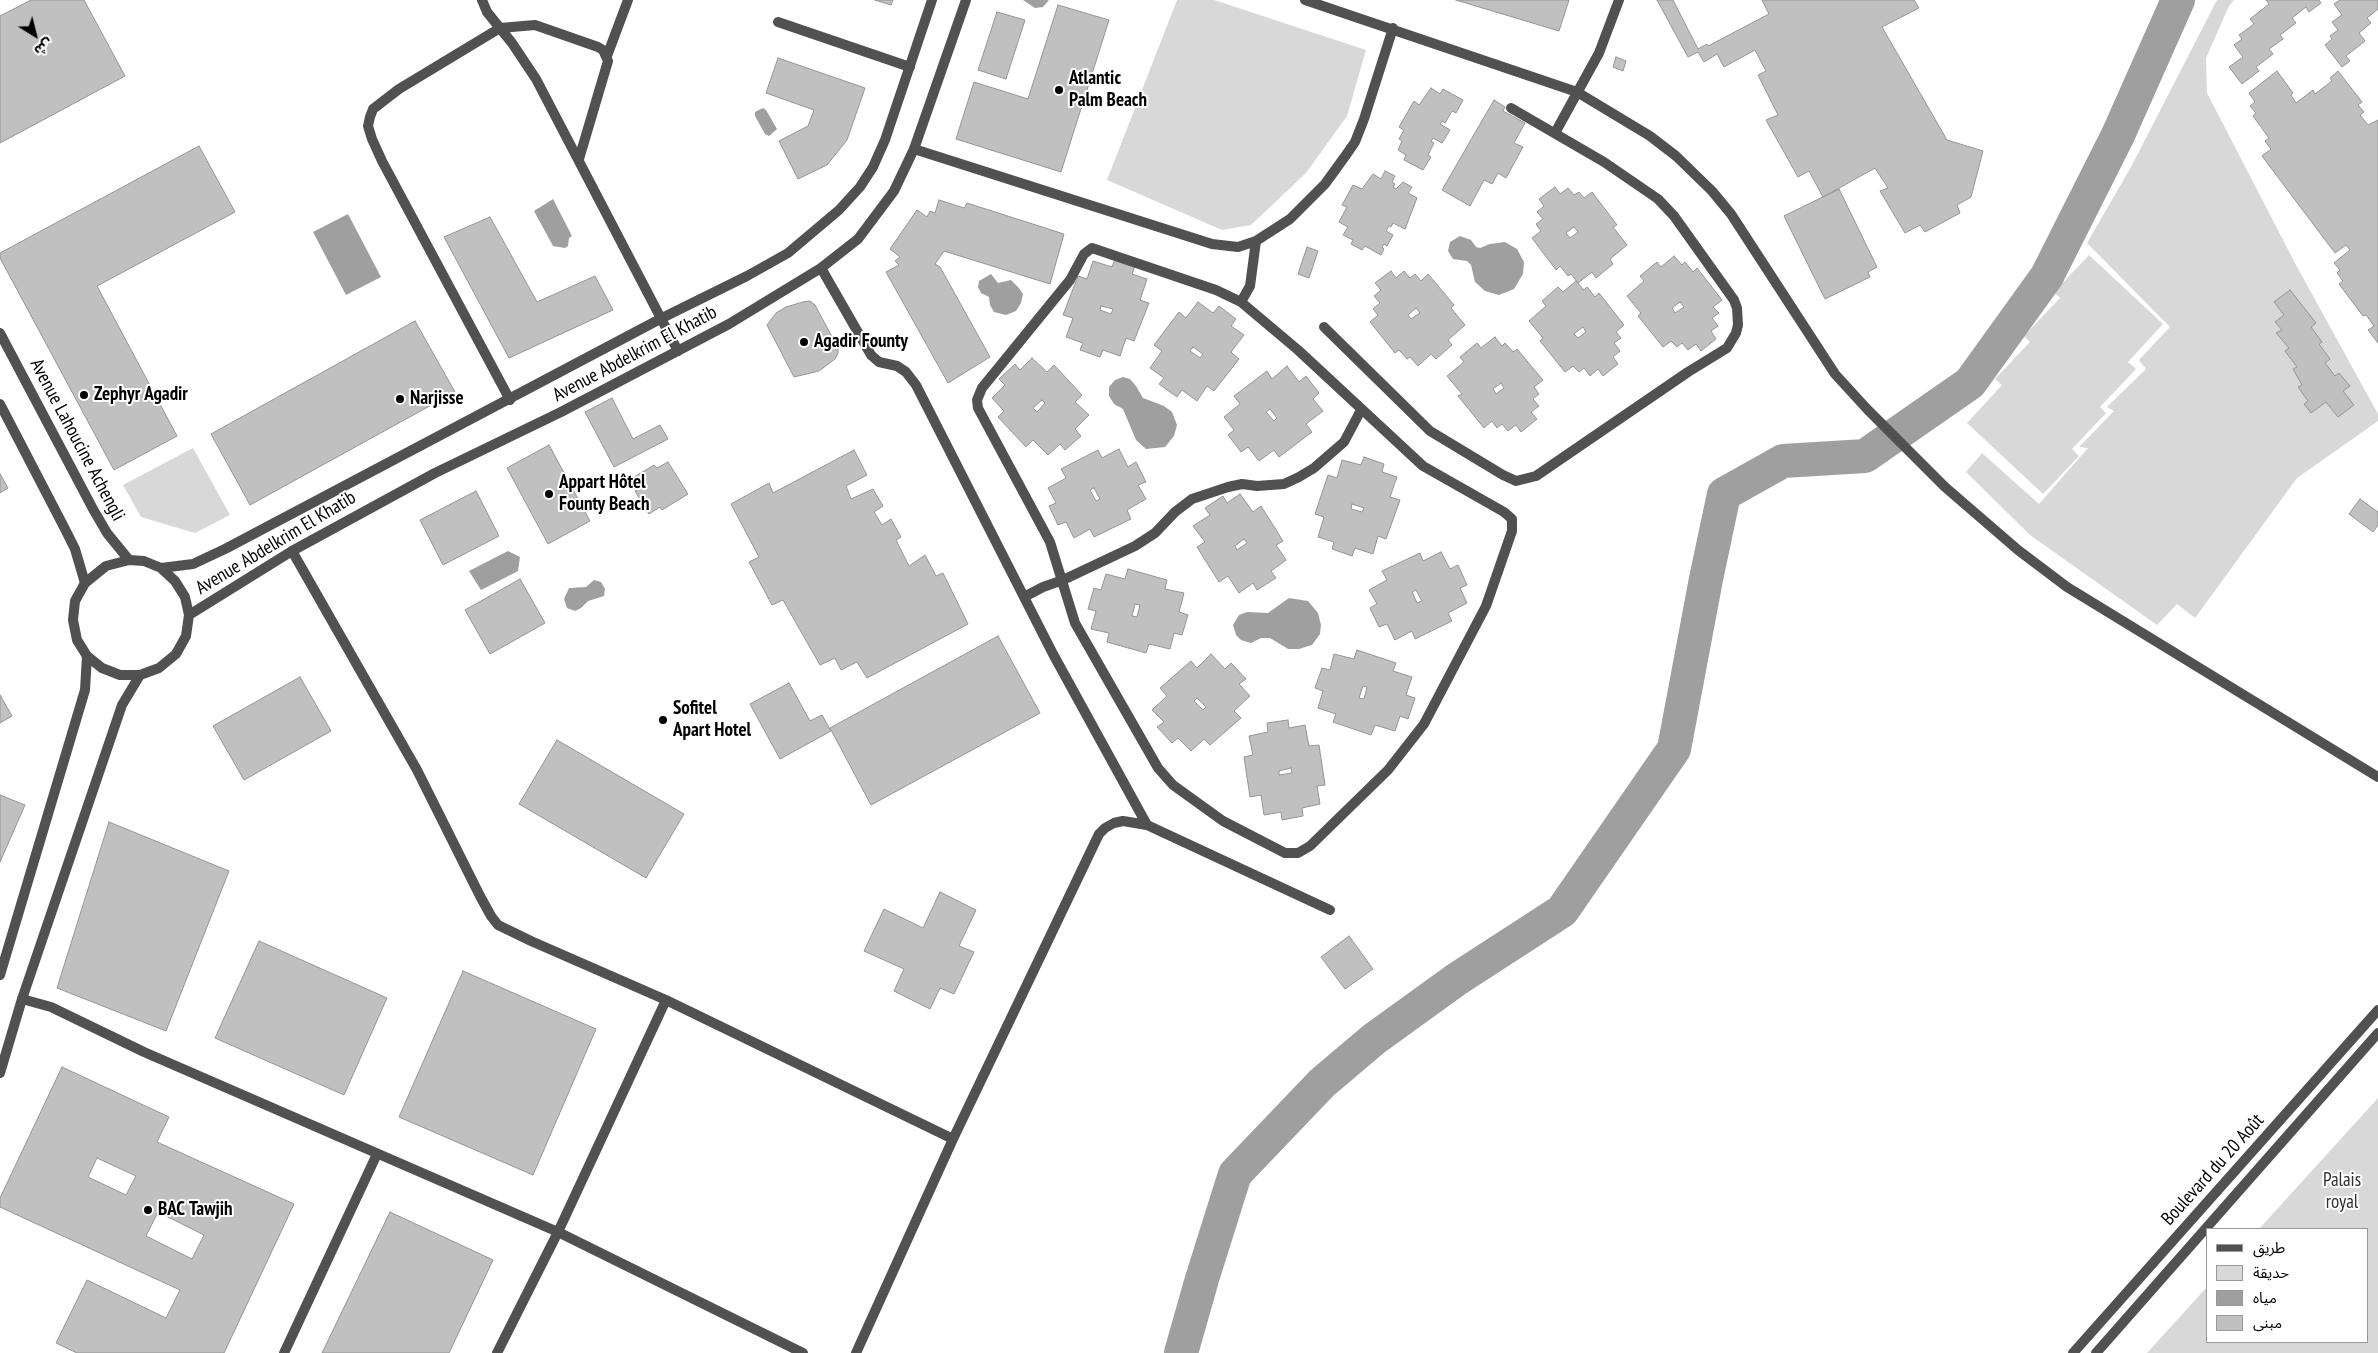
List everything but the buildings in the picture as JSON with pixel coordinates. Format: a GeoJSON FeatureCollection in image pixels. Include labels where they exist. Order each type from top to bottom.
{"type":"FeatureCollection","features":[{"type":"Feature","properties":{"kind":"street"},"geometry":{"type":"LineString","coordinates":[[482,0],[487,12],[536,79],[678,350]]}},
{"type":"Feature","properties":{"kind":"street"},"geometry":{"type":"LineString","coordinates":[[579,159],[607,69],[607,56],[628,0]]}},
{"type":"Feature","properties":{"kind":"street","name":"Avenue Abdelkrim El Khatib"},"geometry":{"type":"LineString","coordinates":[[161,568],[193,564],[225,549],[788,253],[839,210],[860,187],[873,167],[885,140],[932,0]]}},
{"type":"Feature","properties":{"kind":"street","name":"Avenue Abdelkrim El Khatib"},"geometry":{"type":"LineString","coordinates":[[188,615],[292,551],[435,473],[561,412],[729,324],[821,268],[858,240],[894,191],[914,149],[966,0]]}},
{"type":"Feature","properties":{"kind":"street"},"geometry":{"type":"LineString","coordinates":[[1305,0],[1393,28],[1577,92],[1650,136],[1676,156],[1712,191],[1731,214],[1835,374],[1945,487],[2018,550],[2067,587],[2378,777]]}},
{"type":"Feature","properties":{"kind":"street"},"geometry":{"type":"LineString","coordinates":[[1555,133],[1599,53],[1619,0]]}},
{"type":"Feature","properties":{"kind":"street"},"geometry":{"type":"LineString","coordinates":[[778,22],[910,67]]}},
{"type":"Feature","properties":{"kind":"street"},"geometry":{"type":"LineString","coordinates":[[510,400],[382,161],[368,126],[373,109],[382,101],[500,28],[535,25],[598,47],[607,56]]}},
{"type":"Feature","properties":{"kind":"street"},"geometry":{"type":"LineString","coordinates":[[914,149],[1212,244],[1238,247],[1256,241],[1290,219],[1325,184],[1355,142],[1393,28]]}},
{"type":"Feature","properties":{"kind":"street"},"geometry":{"type":"LineString","coordinates":[[1324,328],[1425,426],[1503,475],[1516,481],[1536,476],[1688,372],[1727,348],[1736,334],[1738,325],[1737,308],[1674,216],[1658,199],[1604,162],[1510,108]]}},
{"type":"Feature","properties":{"kind":"street"},"geometry":{"type":"LineString","coordinates":[[1241,302],[1250,286],[1256,241]]}},
{"type":"Feature","properties":{"kind":"street"},"geometry":{"type":"LineString","coordinates":[[1092,248],[1216,290],[1241,302],[1298,350],[1361,410],[1423,466],[1509,515],[1513,525],[1486,606],[1424,724],[1388,770],[1305,850],[1298,853],[1285,853],[1223,822],[1164,776],[1152,760],[1075,623],[1050,542],[978,408],[977,400],[982,388],[1070,280],[1084,254],[1092,248]]}},
{"type":"Feature","properties":{"kind":"street"},"geometry":{"type":"LineString","coordinates":[[821,268],[871,355],[879,362],[897,366],[906,372],[916,386],[1024,597],[1147,825]]}},
{"type":"Feature","properties":{"kind":"street","name":"Avenue Lahoucine Achengli"},"geometry":{"type":"LineString","coordinates":[[0,333],[93,509],[107,533],[129,560]]}},
{"type":"Feature","properties":{"kind":"street"},"geometry":{"type":"LineString","coordinates":[[0,404],[75,549],[85,583]]}},
{"type":"Feature","properties":{"kind":"street"},"geometry":{"type":"LineString","coordinates":[[1024,597],[1146,540],[1166,523],[1175,512],[1192,499],[1242,484],[1257,486],[1284,484],[1314,468],[1344,442],[1361,410]]}},
{"type":"Feature","properties":{"kind":"street"},"geometry":{"type":"LineString","coordinates":[[292,551],[417,770],[491,916],[498,925],[666,1000],[953,1139]]}},
{"type":"Feature","properties":{"kind":"street"},"geometry":{"type":"LineString","coordinates":[[129,560],[144,561],[161,568],[175,581],[185,597],[188,615],[186,636],[176,654],[160,668],[140,675],[120,675],[102,668],[87,656],[77,640],[73,620],[75,601],[85,583],[106,566],[129,560]]}},
{"type":"Feature","properties":{"kind":"street"},"geometry":{"type":"LineString","coordinates":[[0,975],[85,690],[87,656]]}},
{"type":"Feature","properties":{"kind":"street"},"geometry":{"type":"LineString","coordinates":[[0,1072],[22,999],[122,705],[140,675]]}},
{"type":"Feature","properties":{"kind":"street"},"geometry":{"type":"LineString","coordinates":[[856,1353],[953,1139],[1100,834],[1105,828],[1118,822],[1134,821],[1147,825],[1330,910]]}},
{"type":"Feature","properties":{"kind":"street"},"geometry":{"type":"LineString","coordinates":[[22,999],[51,1007],[144,1052],[558,1232],[803,1353]]}},
{"type":"Feature","properties":{"kind":"street"},"geometry":{"type":"LineString","coordinates":[[497,1353],[558,1232],[666,1000]]}},
{"type":"Feature","properties":{"kind":"street","name":"Boulevard du 20 Août"},"geometry":{"type":"LineString","coordinates":[[2073,1353],[2378,1010]]}},
{"type":"Feature","properties":{"kind":"street","name":"Boulevard du 20 Août"},"geometry":{"type":"LineString","coordinates":[[2206,1228],[2378,1033]]}},
{"type":"Feature","properties":{"kind":"street"},"geometry":{"type":"LineString","coordinates":[[284,1353],[377,1154]]}},
{"type":"Feature","properties":{"kind":"street","name":"Boulevard du 20 Août"},"geometry":{"type":"LineString","coordinates":[[2096,1353],[2206,1228]]}},
{"type":"Feature","properties":{"kind":"green space"},"geometry":{"type":"Polygon","coordinates":[[[1177,0],[1214,0],[1366,50],[1347,116],[1306,173],[1251,225],[1222,230],[1107,180],[1177,0]]]}},
{"type":"Feature","properties":{"kind":"green space"},"geometry":{"type":"Polygon","coordinates":[[[2217,0],[2234,0],[2229,6],[2206,58],[2207,93],[2296,265],[2378,414],[2378,421],[2297,478],[2195,618],[2177,604],[2157,625],[2030,535],[1966,472],[1982,453],[2039,504],[2088,448],[2079,447],[2114,411],[2107,407],[2146,369],[2139,360],[2170,327],[2087,243],[2131,167],[2217,0]]]}},
{"type":"Feature","properties":{"kind":"green space"},"geometry":{"type":"Polygon","coordinates":[[[2089,255],[2163,324],[2128,362],[2136,369],[2100,407],[2106,413],[2072,449],[2079,456],[2043,494],[1967,423],[2002,385],[1995,379],[2030,342],[2024,336],[2060,298],[2054,292],[2089,255]]]}},
{"type":"Feature","properties":{"kind":"green space"},"geometry":{"type":"Polygon","coordinates":[[[193,448],[230,515],[195,533],[141,517],[123,485],[193,448]]]}},
{"type":"Feature","properties":{"kind":"green space","name":"Palais royal"},"geometry":{"type":"Polygon","coordinates":[[[2378,1098],[2378,1353],[2147,1353],[2206,1288],[2206,1343],[2368,1343],[2368,1228],[2260,1228],[2378,1098]]]}},
{"type":"Feature","properties":{"kind":"water"},"geometry":{"type":"Polygon","coordinates":[[[1023,0],[1049,0],[1043,7],[1035,8],[1023,0]]]}},
{"type":"Feature","properties":{"kind":"water"},"geometry":{"type":"Polygon","coordinates":[[[763,108],[777,129],[769,136],[765,134],[755,116],[755,112],[763,108]]]}},
{"type":"Feature","properties":{"kind":"water"},"geometry":{"type":"Polygon","coordinates":[[[553,199],[572,236],[569,238],[568,246],[565,248],[553,246],[534,211],[553,199]]]}},
{"type":"Feature","properties":{"kind":"water"},"geometry":{"type":"Polygon","coordinates":[[[348,214],[381,277],[346,295],[313,232],[348,214]]]}},
{"type":"Feature","properties":{"kind":"water"},"geometry":{"type":"Polygon","coordinates":[[[1460,236],[1471,240],[1476,247],[1480,248],[1490,244],[1505,242],[1517,249],[1524,262],[1523,274],[1514,289],[1499,295],[1485,291],[1475,282],[1471,265],[1467,261],[1453,259],[1448,251],[1450,242],[1460,236]]]}},
{"type":"Feature","properties":{"kind":"water"},"geometry":{"type":"Polygon","coordinates":[[[991,274],[998,283],[1011,280],[1023,294],[1021,303],[1016,311],[1006,315],[994,312],[990,305],[989,297],[981,293],[978,287],[979,281],[991,274]]]}},
{"type":"Feature","properties":{"kind":"water"},"geometry":{"type":"Polygon","coordinates":[[[1123,377],[1130,379],[1143,398],[1164,406],[1172,412],[1177,425],[1174,436],[1165,447],[1146,449],[1136,440],[1123,409],[1114,404],[1109,396],[1109,387],[1115,380],[1123,377]]]}},
{"type":"Feature","properties":{"kind":"water"},"geometry":{"type":"Polygon","coordinates":[[[508,551],[520,557],[518,571],[481,590],[469,571],[508,551]]]}},
{"type":"Feature","properties":{"kind":"water"},"geometry":{"type":"Polygon","coordinates":[[[594,580],[601,582],[605,589],[604,596],[588,601],[575,611],[567,608],[564,599],[569,588],[586,587],[594,580]]]}},
{"type":"Feature","properties":{"kind":"water"},"geometry":{"type":"Polygon","coordinates":[[[1289,598],[1308,601],[1318,613],[1321,625],[1320,634],[1312,645],[1299,649],[1288,649],[1270,638],[1261,638],[1251,643],[1241,640],[1236,635],[1233,625],[1239,615],[1247,612],[1268,613],[1289,598]]]}},
{"type":"Feature","properties":{"kind":"waterway"},"geometry":{"type":"LineString","coordinates":[[1181,1353],[1235,1174],[1322,1083],[1374,1039],[1457,979],[1562,911],[1674,749],[1724,494],[1783,461],[1865,456],[1970,383],[2047,276],[2118,135],[2178,0]]}},
{"type":"Feature","properties":{"kind":"place","name":"Atlantic Palm Beach"},"geometry":{"type":"Point","coordinates":[1059,90]}},
{"type":"Feature","properties":{"kind":"place","name":"Agadir Founty"},"geometry":{"type":"Point","coordinates":[804,342]}},
{"type":"Feature","properties":{"kind":"place","name":"Zephyr Agadir"},"geometry":{"type":"Point","coordinates":[84,395]}},
{"type":"Feature","properties":{"kind":"place","name":"Narjisse"},"geometry":{"type":"Point","coordinates":[400,399]}},
{"type":"Feature","properties":{"kind":"place","name":"Appart Hôtel Founty Beach"},"geometry":{"type":"Point","coordinates":[549,494]}},
{"type":"Feature","properties":{"kind":"place","name":"Sofitel Apart Hotel"},"geometry":{"type":"Point","coordinates":[663,720]}},
{"type":"Feature","properties":{"kind":"place","name":"BAC Tawjih"},"geometry":{"type":"Point","coordinates":[148,1210]}}]}
